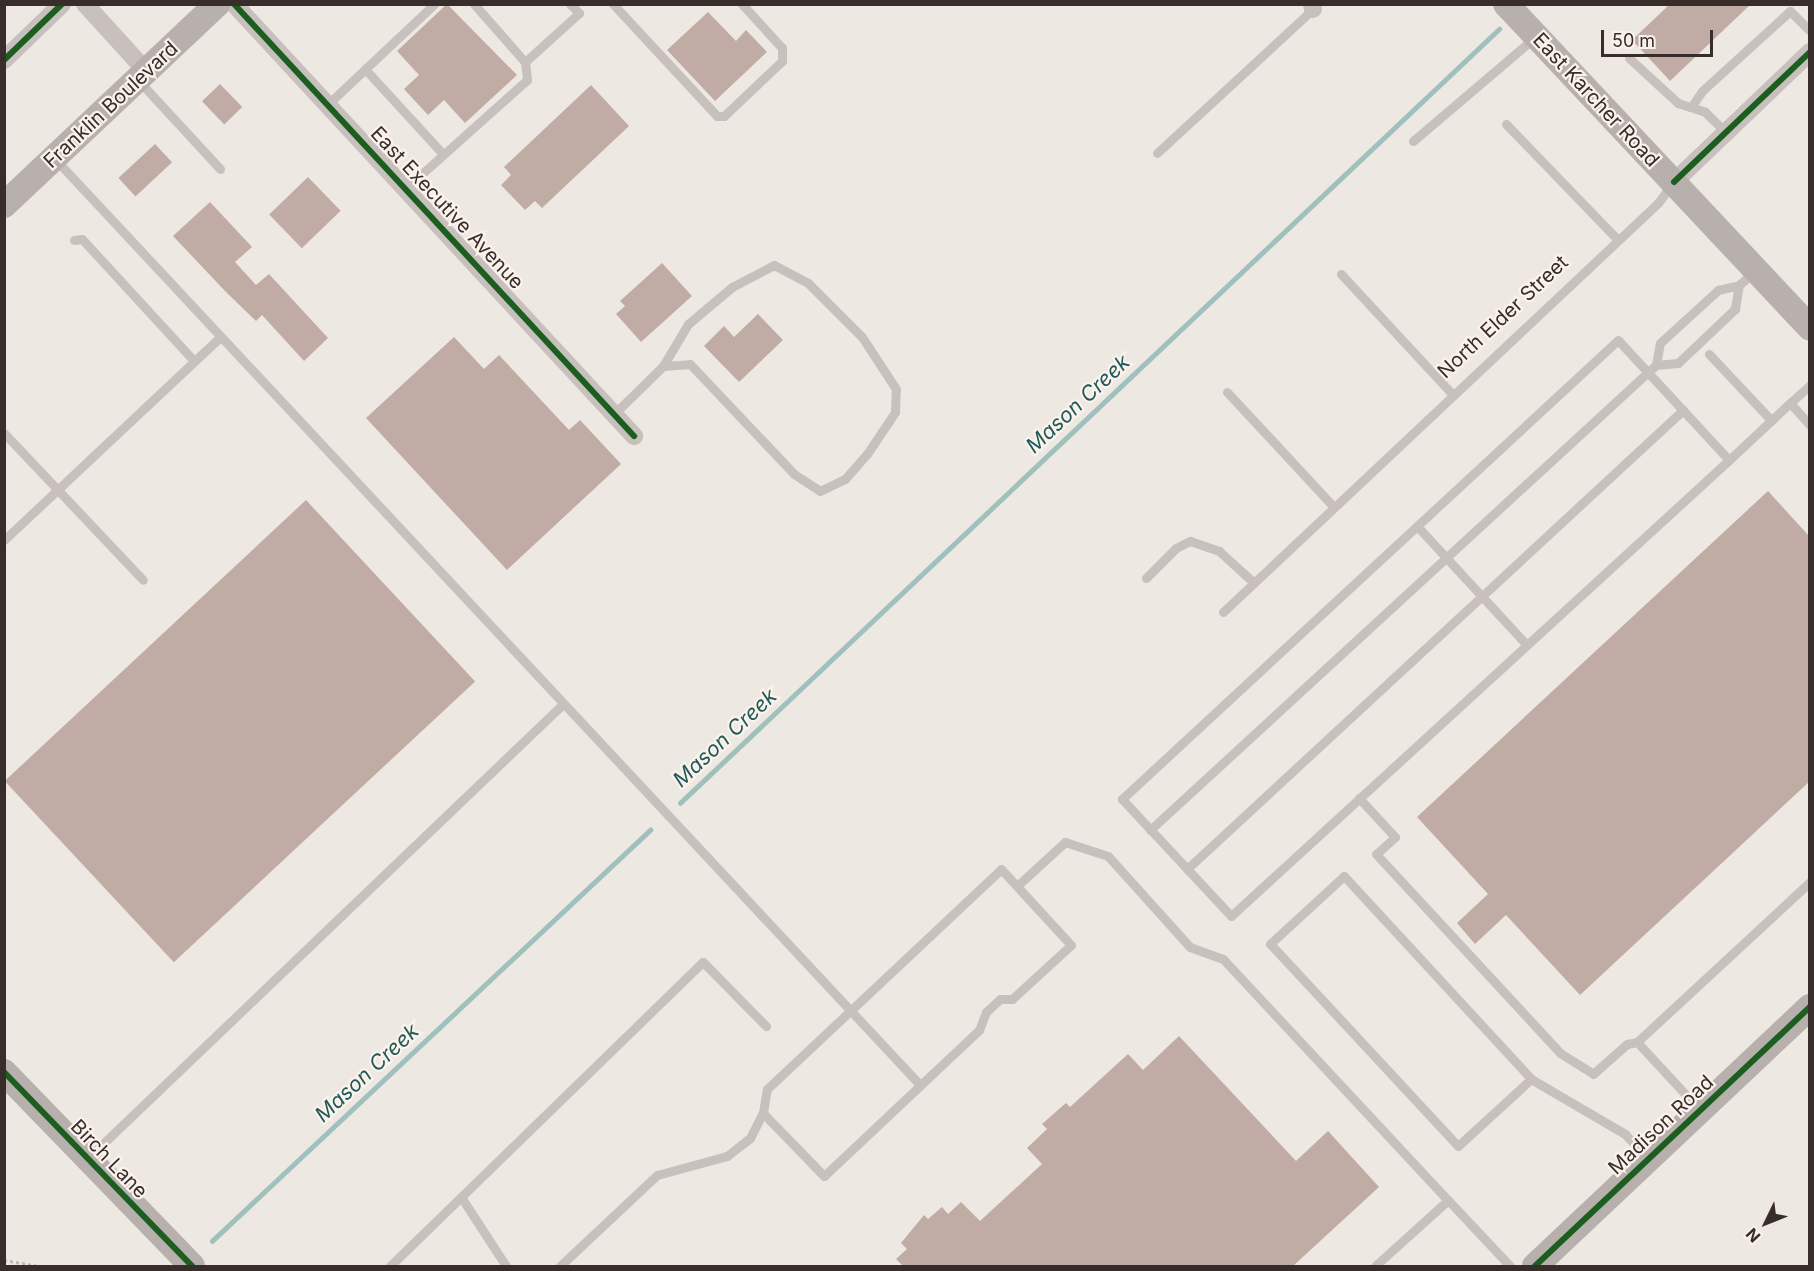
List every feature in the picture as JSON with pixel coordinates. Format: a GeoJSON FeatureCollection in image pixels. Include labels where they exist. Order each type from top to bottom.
{"type":"FeatureCollection","features":[{"type":"Feature","properties":{"kind":"main road","name":"Franklin Boulevard"},"geometry":{"type":"LineString","coordinates":[[4,205],[217,4]]}},
{"type":"Feature","properties":{"kind":"main road","name":"East Karcher Road"},"geometry":{"type":"LineString","coordinates":[[1506,4],[1674,182],[1747,278],[1809,328]]}},
{"type":"Feature","properties":{"kind":"main road","name":"Madison Road"},"geometry":{"type":"LineString","coordinates":[[1535,1266],[1809,1007]]}},
{"type":"Feature","properties":{"kind":"main road","name":"Birch Lane"},"geometry":{"type":"LineString","coordinates":[[4,1072],[192,1266]]}},
{"type":"Feature","properties":{"kind":"street"},"geometry":{"type":"LineString","coordinates":[[4,60],[62,4]]}},
{"type":"Feature","properties":{"kind":"street"},"geometry":{"type":"LineString","coordinates":[[85,4],[142,75]]}},
{"type":"Feature","properties":{"kind":"street","name":"East Executive Avenue"},"geometry":{"type":"LineString","coordinates":[[234,4],[634,436]]}},
{"type":"Feature","properties":{"kind":"street","name":"North Elder Street"},"geometry":{"type":"LineString","coordinates":[[1674,182],[1809,52]]}},
{"type":"Feature","properties":{"kind":"lane"},"geometry":{"type":"LineString","coordinates":[[327,105],[434,4]]}},
{"type":"Feature","properties":{"kind":"lane"},"geometry":{"type":"LineString","coordinates":[[406,188],[527,80],[525,62],[474,4]]}},
{"type":"Feature","properties":{"kind":"lane"},"geometry":{"type":"LineString","coordinates":[[525,62],[579,13],[570,4]]}},
{"type":"Feature","properties":{"kind":"lane"},"geometry":{"type":"LineString","coordinates":[[613,4],[717,116],[724,116],[782,61],[783,48],[742,4]]}},
{"type":"Feature","properties":{"kind":"lane"},"geometry":{"type":"LineString","coordinates":[[1157,153],[1313,7]]}},
{"type":"Feature","properties":{"kind":"lane"},"geometry":{"type":"LineString","coordinates":[[1691,107],[1702,91],[1787,8],[1809,31]]}},
{"type":"Feature","properties":{"kind":"lane"},"geometry":{"type":"LineString","coordinates":[[1413,141],[1536,37]]}},
{"type":"Feature","properties":{"kind":"lane"},"geometry":{"type":"LineString","coordinates":[[1629,58],[1678,103],[1705,112],[1725,132]]}},
{"type":"Feature","properties":{"kind":"lane"},"geometry":{"type":"LineString","coordinates":[[365,69],[443,154]]}},
{"type":"Feature","properties":{"kind":"lane"},"geometry":{"type":"LineString","coordinates":[[142,75],[220,168]]}},
{"type":"Feature","properties":{"kind":"lane"},"geometry":{"type":"LineString","coordinates":[[1506,124],[1618,240]]}},
{"type":"Feature","properties":{"kind":"lane"},"geometry":{"type":"LineString","coordinates":[[54,158],[920,1085]]}},
{"type":"Feature","properties":{"kind":"lane","name":"North Elder Street"},"geometry":{"type":"LineString","coordinates":[[1223,612],[1618,240],[1674,182]]}},
{"type":"Feature","properties":{"kind":"lane"},"geometry":{"type":"LineString","coordinates":[[74,240],[82,239],[194,361]]}},
{"type":"Feature","properties":{"kind":"lane"},"geometry":{"type":"LineString","coordinates":[[614,414],[663,366],[688,324],[732,287],[774,265],[808,283],[862,338],[896,389],[895,412],[867,454],[845,479],[820,491],[794,474],[690,364],[663,366]]}},
{"type":"Feature","properties":{"kind":"lane"},"geometry":{"type":"LineString","coordinates":[[1341,274],[1453,395]]}},
{"type":"Feature","properties":{"kind":"lane"},"geometry":{"type":"LineString","coordinates":[[1656,365],[1660,343],[1718,290],[1747,278]]}},
{"type":"Feature","properties":{"kind":"lane"},"geometry":{"type":"LineString","coordinates":[[1150,830],[1648,372],[1656,365],[1678,363],[1735,309],[1747,278]]}},
{"type":"Feature","properties":{"kind":"lane"},"geometry":{"type":"LineString","coordinates":[[4,540],[220,337]]}},
{"type":"Feature","properties":{"kind":"lane"},"geometry":{"type":"LineString","coordinates":[[1729,460],[1618,340],[1122,799],[1231,916],[1729,460],[1809,385]]}},
{"type":"Feature","properties":{"kind":"lane"},"geometry":{"type":"LineString","coordinates":[[1709,354],[1771,420]]}},
{"type":"Feature","properties":{"kind":"lane"},"geometry":{"type":"LineString","coordinates":[[1227,392],[1334,507]]}},
{"type":"Feature","properties":{"kind":"lane"},"geometry":{"type":"LineString","coordinates":[[1790,403],[1809,424]]}},
{"type":"Feature","properties":{"kind":"lane"},"geometry":{"type":"LineString","coordinates":[[1186,869],[1683,410]]}},
{"type":"Feature","properties":{"kind":"lane"},"geometry":{"type":"LineString","coordinates":[[4,433],[143,580]]}},
{"type":"Feature","properties":{"kind":"lane"},"geometry":{"type":"LineString","coordinates":[[1417,526],[1527,645]]}},
{"type":"Feature","properties":{"kind":"lane"},"geometry":{"type":"LineString","coordinates":[[1146,579],[1176,548],[1190,541],[1219,551],[1254,583]]}},
{"type":"Feature","properties":{"kind":"lane"},"geometry":{"type":"LineString","coordinates":[[86,1159],[563,704]]}},
{"type":"Feature","properties":{"kind":"lane"},"geometry":{"type":"LineString","coordinates":[[1359,798],[1395,837],[1376,854],[1560,1053],[1593,1074],[1627,1044],[1637,1042],[1809,882]]}},
{"type":"Feature","properties":{"kind":"lane"},"geometry":{"type":"LineString","coordinates":[[1017,886],[1065,842],[1108,855],[1190,947],[1223,959],[1510,1266]]}},
{"type":"Feature","properties":{"kind":"lane"},"geometry":{"type":"LineString","coordinates":[[560,1266],[657,1175],[726,1156],[750,1138],[763,1113],[767,1089],[1001,869],[1071,945],[1012,999],[1000,999],[986,1012],[979,1030],[824,1176],[763,1113]]}},
{"type":"Feature","properties":{"kind":"lane"},"geometry":{"type":"LineString","coordinates":[[1532,1079],[1458,1146],[1270,944],[1344,876],[1532,1079],[1625,1134],[1648,1160]]}},
{"type":"Feature","properties":{"kind":"lane"},"geometry":{"type":"LineString","coordinates":[[390,1266],[703,962],[766,1026]]}},
{"type":"Feature","properties":{"kind":"lane"},"geometry":{"type":"LineString","coordinates":[[1637,1042],[1700,1111]]}},
{"type":"Feature","properties":{"kind":"lane"},"geometry":{"type":"LineString","coordinates":[[461,1197],[506,1266]]}},
{"type":"Feature","properties":{"kind":"lane"},"geometry":{"type":"LineString","coordinates":[[1375,1266],[1448,1200]]}},
{"type":"Feature","properties":{"kind":"path"},"geometry":{"type":"LineString","coordinates":[[4,1260],[38,1266]]}},
{"type":"Feature","properties":{"kind":"building"},"geometry":{"type":"Polygon","coordinates":[[[447,4],[517,75],[465,123],[444,100],[428,115],[404,89],[419,75],[397,51],[447,4]]]}},
{"type":"Feature","properties":{"kind":"building"},"geometry":{"type":"Polygon","coordinates":[[[1670,4],[1751,4],[1670,81],[1632,40],[1670,4]]]}},
{"type":"Feature","properties":{"kind":"building"},"geometry":{"type":"Polygon","coordinates":[[[708,12],[736,41],[746,30],[767,52],[715,101],[667,50],[708,12]]]}},
{"type":"Feature","properties":{"kind":"building"},"geometry":{"type":"Polygon","coordinates":[[[220,84],[242,107],[224,124],[202,101],[220,84]]]}},
{"type":"Feature","properties":{"kind":"building"},"geometry":{"type":"Polygon","coordinates":[[[591,85],[629,126],[542,208],[535,201],[525,210],[501,185],[511,175],[504,167],[591,85]]]}},
{"type":"Feature","properties":{"kind":"building"},"geometry":{"type":"Polygon","coordinates":[[[155,144],[172,162],[135,196],[118,178],[155,144]]]}},
{"type":"Feature","properties":{"kind":"building"},"geometry":{"type":"Polygon","coordinates":[[[308,177],[341,211],[302,248],[269,215],[308,177]]]}},
{"type":"Feature","properties":{"kind":"building"},"geometry":{"type":"Polygon","coordinates":[[[210,202],[252,247],[235,262],[256,285],[269,274],[328,338],[304,361],[262,315],[256,321],[173,236],[210,202]]]}},
{"type":"Feature","properties":{"kind":"building"},"geometry":{"type":"Polygon","coordinates":[[[662,263],[692,296],[641,342],[616,314],[625,306],[620,301],[662,263]]]}},
{"type":"Feature","properties":{"kind":"building"},"geometry":{"type":"Polygon","coordinates":[[[758,314],[783,340],[739,382],[704,346],[724,326],[734,337],[758,314]]]}},
{"type":"Feature","properties":{"kind":"building"},"geometry":{"type":"Polygon","coordinates":[[[454,337],[484,369],[499,355],[569,430],[580,420],[621,464],[507,570],[366,418],[454,337]]]}},
{"type":"Feature","properties":{"kind":"building"},"geometry":{"type":"Polygon","coordinates":[[[1768,491],[1809,536],[1809,782],[1580,995],[1506,915],[1475,944],[1457,923],[1488,894],[1417,817],[1768,491]]]}},
{"type":"Feature","properties":{"kind":"building"},"geometry":{"type":"Polygon","coordinates":[[[306,500],[475,681],[174,962],[5,781],[306,500]]]}},
{"type":"Feature","properties":{"kind":"building"},"geometry":{"type":"Polygon","coordinates":[[[1179,1036],[1296,1161],[1328,1131],[1379,1187],[1293,1266],[903,1266],[896,1259],[907,1249],[901,1243],[924,1215],[928,1219],[942,1207],[948,1214],[961,1202],[980,1221],[1042,1164],[1027,1148],[1047,1129],[1042,1124],[1066,1103],[1070,1107],[1128,1054],[1143,1070],[1179,1036]]]}},
{"type":"Feature","properties":{"kind":"waterway","name":"Mason Creek"},"geometry":{"type":"LineString","coordinates":[[680,803],[1499,29]]}},
{"type":"Feature","properties":{"kind":"waterway","name":"Mason Creek"},"geometry":{"type":"LineString","coordinates":[[212,1241],[650,830]]}},
{"type":"Feature","properties":{"kind":"cycle path"},"geometry":{"type":"LineString","coordinates":[[4,60],[62,4]]}},
{"type":"Feature","properties":{"kind":"cycle path"},"geometry":{"type":"LineString","coordinates":[[234,4],[634,436]]}},
{"type":"Feature","properties":{"kind":"cycle path"},"geometry":{"type":"LineString","coordinates":[[1674,182],[1810,52]]}},
{"type":"Feature","properties":{"kind":"cycle path"},"geometry":{"type":"LineString","coordinates":[[1535,1266],[1810,1007]]}},
{"type":"Feature","properties":{"kind":"cycle path"},"geometry":{"type":"LineString","coordinates":[[4,1072],[192,1266]]}}]}
